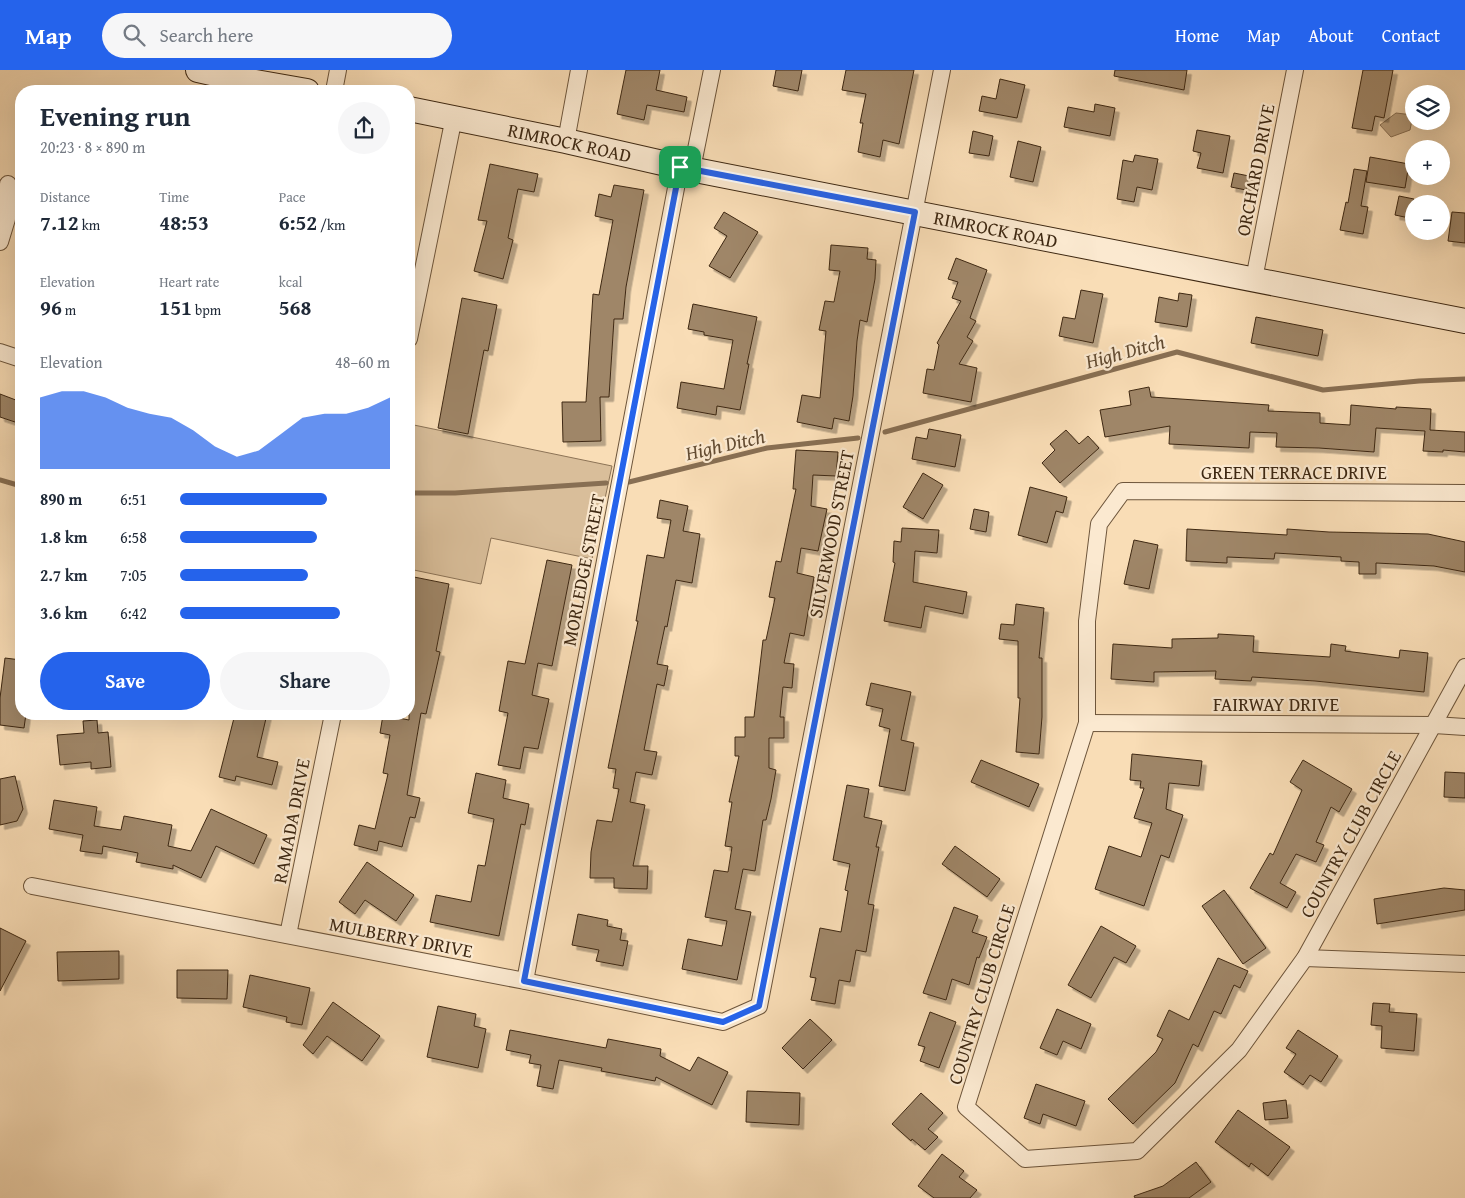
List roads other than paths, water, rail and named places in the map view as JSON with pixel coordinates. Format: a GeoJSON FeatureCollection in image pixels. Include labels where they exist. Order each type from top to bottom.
{"type":"FeatureCollection","features":[{"type":"Feature","properties":{"kind":"main road"},"geometry":{"type":"LineString","coordinates":[[198,70],[236,85]]}},
{"type":"Feature","properties":{"kind":"main road","name":"RIMROCK ROAD"},"geometry":{"type":"LineString","coordinates":[[415,110],[686,168],[1254,278],[1465,321]]}},
{"type":"Feature","properties":{"kind":"street"},"geometry":{"type":"LineString","coordinates":[[335,85],[338,70]]}},
{"type":"Feature","properties":{"kind":"street"},"geometry":{"type":"LineString","coordinates":[[566,141],[579,70]]}},
{"type":"Feature","properties":{"kind":"street","name":"MORLEDGE STREET"},"geometry":{"type":"LineString","coordinates":[[524,981],[686,168],[712,70]]}},
{"type":"Feature","properties":{"kind":"street","name":"SILVERWOOD STREET"},"geometry":{"type":"LineString","coordinates":[[759,1006],[942,70]]}},
{"type":"Feature","properties":{"kind":"street","name":"ORCHARD DRIVE"},"geometry":{"type":"LineString","coordinates":[[1254,278],[1295,70]]}},
{"type":"Feature","properties":{"kind":"street"},"geometry":{"type":"LineString","coordinates":[[415,309],[454,117]]}},
{"type":"Feature","properties":{"kind":"street"},"geometry":{"type":"LineString","coordinates":[[0,242],[7,219],[8,184]]}},
{"type":"Feature","properties":{"kind":"street"},"geometry":{"type":"LineString","coordinates":[[0,352],[15,357]]}},
{"type":"Feature","properties":{"kind":"street","name":"GREEN TERRACE DRIVE"},"geometry":{"type":"LineString","coordinates":[[1123,491],[1465,493]]}},
{"type":"Feature","properties":{"kind":"street","name":"COUNTRY CLUB CIRCLE"},"geometry":{"type":"LineString","coordinates":[[1123,491],[1099,524],[1087,621],[1087,723],[966,1107],[1025,1159],[1137,1151],[1239,1050],[1305,958],[1465,667]]}},
{"type":"Feature","properties":{"kind":"street","name":"RAMADA DRIVE"},"geometry":{"type":"LineString","coordinates":[[288,936],[332,720]]}},
{"type":"Feature","properties":{"kind":"street","name":"FAIRWAY DRIVE"},"geometry":{"type":"LineString","coordinates":[[1087,723],[1434,725],[1465,727]]}},
{"type":"Feature","properties":{"kind":"street","name":"MULBERRY DRIVE"},"geometry":{"type":"LineString","coordinates":[[32,886],[524,981],[723,1022],[759,1006]]}},
{"type":"Feature","properties":{"kind":"street"},"geometry":{"type":"LineString","coordinates":[[1305,958],[1465,964]]}},
{"type":"Feature","properties":{"kind":"waterway","name":"High Ditch"},"geometry":{"type":"LineString","coordinates":[[885,432],[1177,352],[1323,390],[1419,381],[1465,379]]}},
{"type":"Feature","properties":{"kind":"waterway","name":"High Ditch"},"geometry":{"type":"LineString","coordinates":[[629,482],[767,448],[858,438]]}},
{"type":"Feature","properties":{"kind":"waterway","name":"High Ditch"},"geometry":{"type":"LineString","coordinates":[[0,480],[15,484]]}},
{"type":"Feature","properties":{"kind":"waterway","name":"High Ditch"},"geometry":{"type":"LineString","coordinates":[[415,493],[455,493],[606,483]]}}]}
